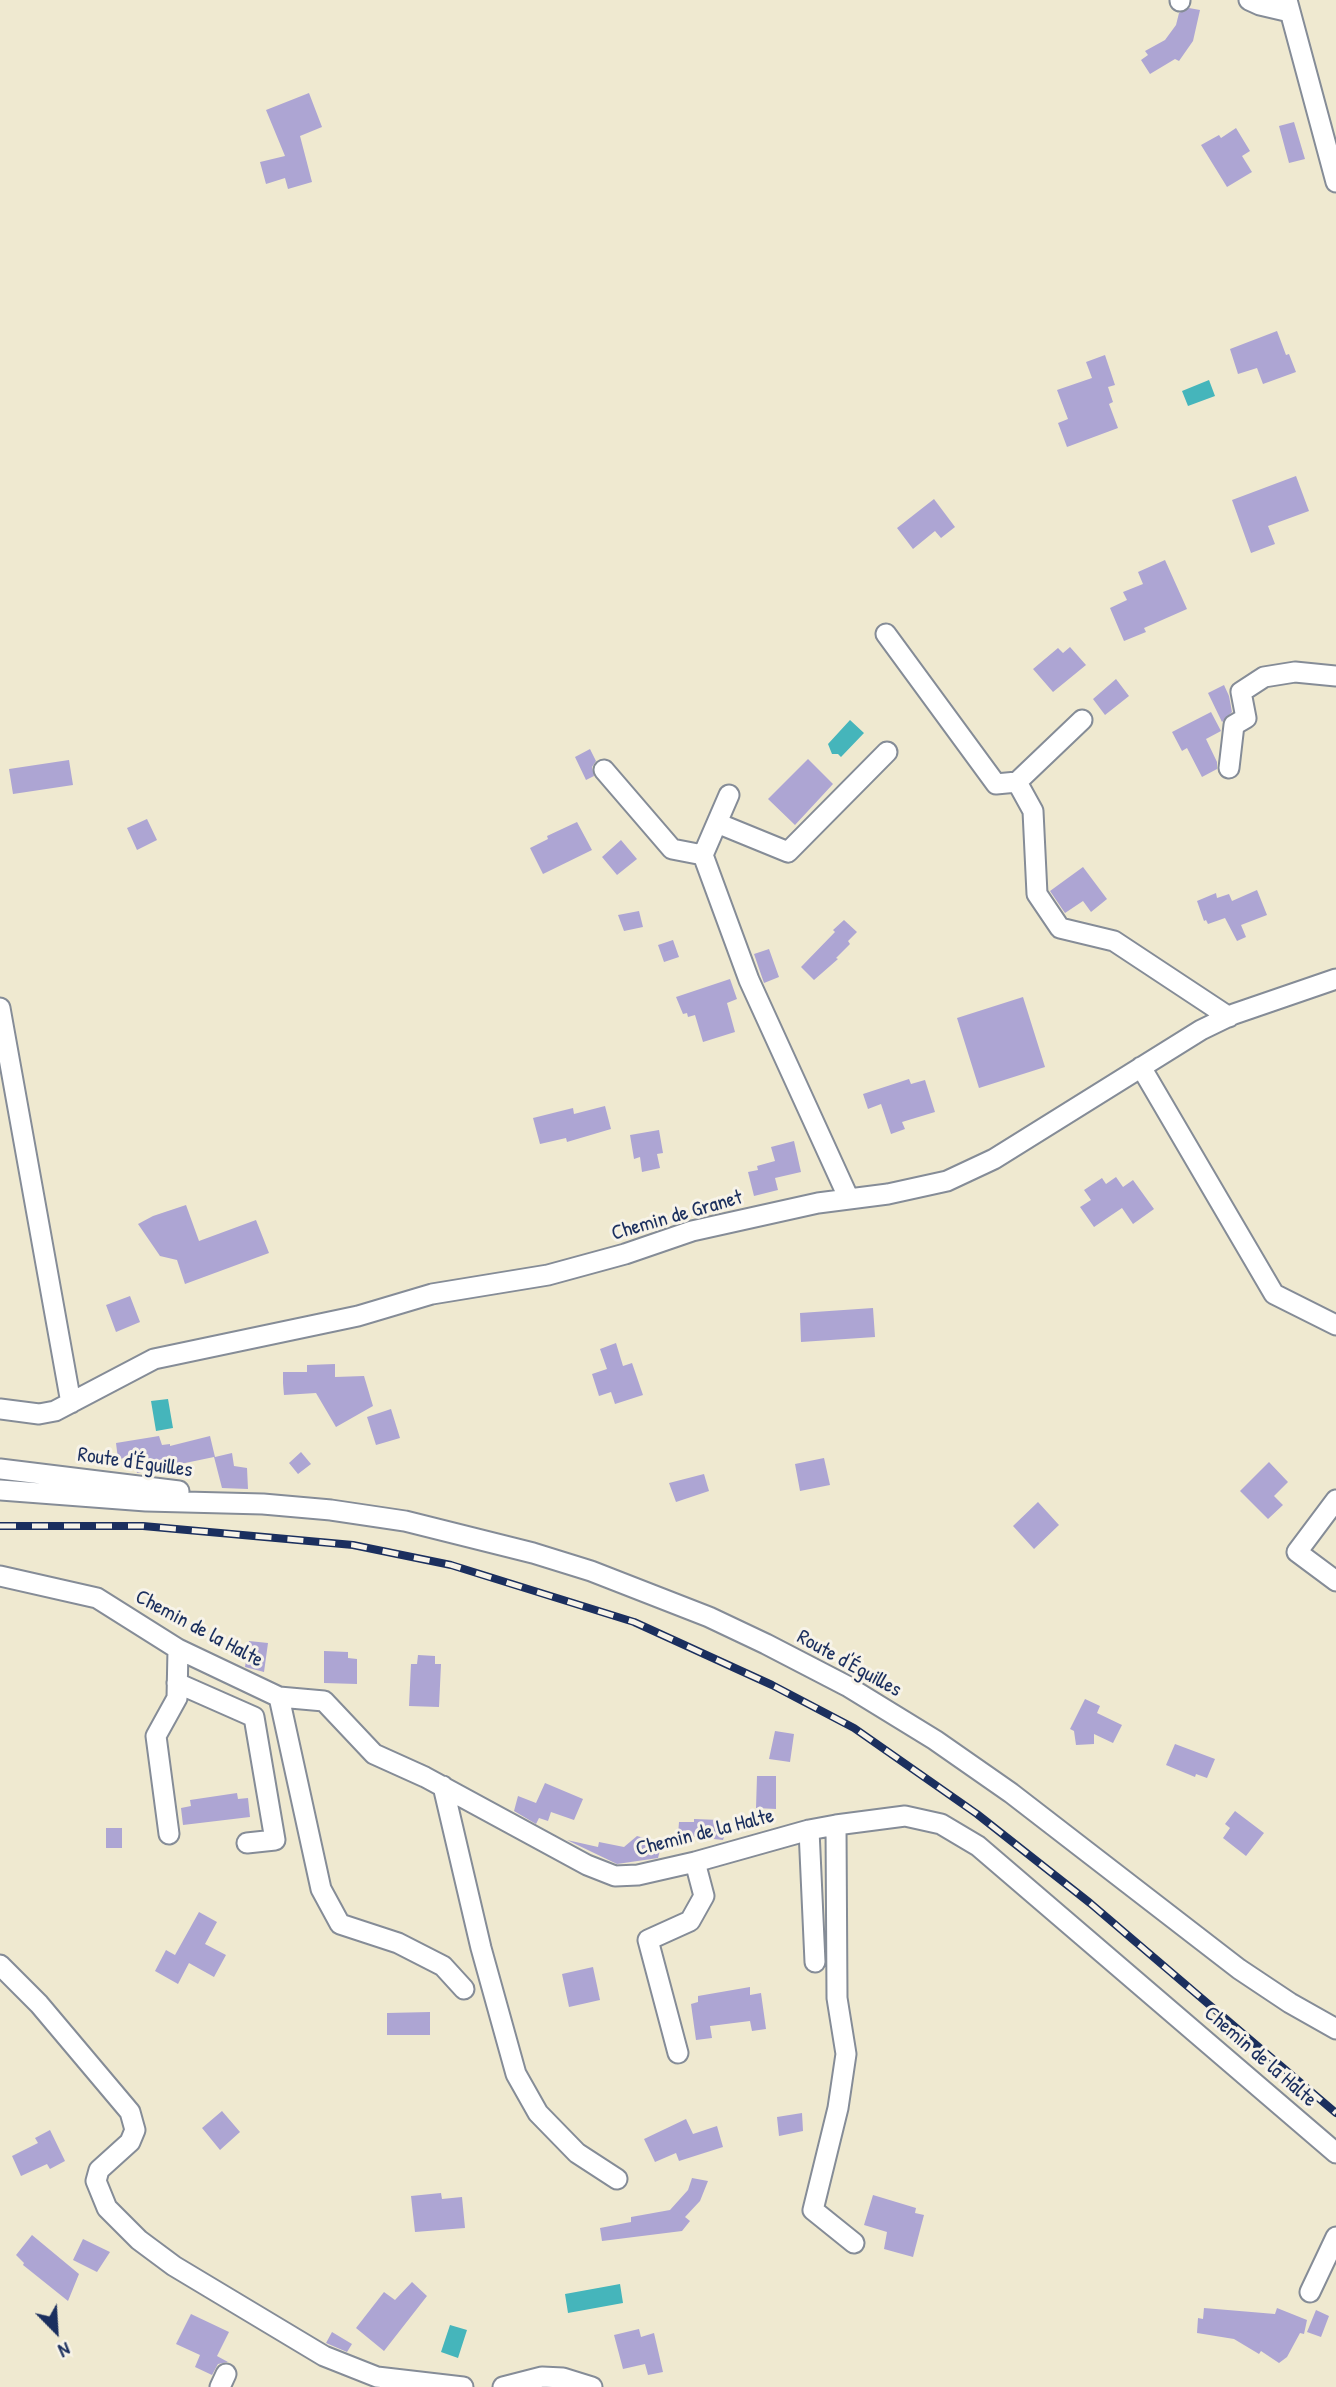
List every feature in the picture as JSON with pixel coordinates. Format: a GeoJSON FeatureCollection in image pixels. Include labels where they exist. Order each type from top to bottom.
{"type":"FeatureCollection","features":[{"type":"Feature","properties":{"kind":"street"},"geometry":{"type":"LineString","coordinates":[[1249,0],[1260,5],[1289,6],[1336,182]]}},
{"type":"Feature","properties":{"kind":"street"},"geometry":{"type":"LineString","coordinates":[[886,634],[996,784],[1017,782],[1082,720]]}},
{"type":"Feature","properties":{"kind":"street"},"geometry":{"type":"LineString","coordinates":[[1229,768],[1234,725],[1246,718],[1241,692],[1264,677],[1295,671],[1336,676]]}},
{"type":"Feature","properties":{"kind":"street"},"geometry":{"type":"LineString","coordinates":[[717,823],[788,852],[887,752]]}},
{"type":"Feature","properties":{"kind":"street"},"geometry":{"type":"LineString","coordinates":[[604,770],[672,849],[703,855]]}},
{"type":"Feature","properties":{"kind":"street"},"geometry":{"type":"LineString","coordinates":[[1017,782],[1033,811],[1037,894],[1060,928],[1114,941],[1228,1017]]}},
{"type":"Feature","properties":{"kind":"street"},"geometry":{"type":"LineString","coordinates":[[729,795],[703,855],[749,980],[849,1199]]}},
{"type":"Feature","properties":{"kind":"street","name":"Chemin de Granet"},"geometry":{"type":"LineString","coordinates":[[0,1409],[39,1414],[55,1411],[153,1359],[358,1316],[432,1294],[548,1275],[625,1254],[692,1231],[818,1203],[888,1194],[947,1181],[994,1159],[1201,1030],[1228,1017],[1336,979]]}},
{"type":"Feature","properties":{"kind":"street"},"geometry":{"type":"LineString","coordinates":[[0,1007],[71,1403]]}},
{"type":"Feature","properties":{"kind":"street"},"geometry":{"type":"LineString","coordinates":[[1142,1067],[1273,1294],[1336,1325]]}},
{"type":"Feature","properties":{"kind":"street","name":"Route d'Éguilles"},"geometry":{"type":"LineString","coordinates":[[0,1469],[127,1483],[263,1504]]}},
{"type":"Feature","properties":{"kind":"street","name":"Route d'Éguilles"},"geometry":{"type":"LineString","coordinates":[[0,1490],[146,1501],[263,1504],[331,1510],[404,1521],[533,1553],[591,1571],[709,1618],[848,1686],[970,1763],[1240,1969],[1290,2003],[1336,2029]]}},
{"type":"Feature","properties":{"kind":"street"},"geometry":{"type":"LineString","coordinates":[[1336,1500],[1297,1552],[1336,1581]]}},
{"type":"Feature","properties":{"kind":"street","name":"Chemin de la Halte"},"geometry":{"type":"LineString","coordinates":[[0,1576],[97,1598],[178,1649],[279,1697],[324,1701],[374,1754],[443,1786],[587,1865],[615,1876],[638,1875],[695,1862],[836,1825],[905,1816],[941,1824],[978,1846],[1336,2153]]}},
{"type":"Feature","properties":{"kind":"street"},"geometry":{"type":"LineString","coordinates":[[169,1833],[156,1736],[177,1698],[178,1649]]}},
{"type":"Feature","properties":{"kind":"street"},"geometry":{"type":"LineString","coordinates":[[177,1683],[254,1717],[275,1840],[247,1843]]}},
{"type":"Feature","properties":{"kind":"street"},"geometry":{"type":"LineString","coordinates":[[279,1697],[321,1889],[340,1924],[398,1943],[443,1966],[464,1989]]}},
{"type":"Feature","properties":{"kind":"street"},"geometry":{"type":"LineString","coordinates":[[443,1786],[481,1948],[516,2074],[538,2113],[578,2153],[617,2179]]}},
{"type":"Feature","properties":{"kind":"street"},"geometry":{"type":"LineString","coordinates":[[836,1825],[837,1998],[846,2054],[838,2108],[813,2210],[854,2243]]}},
{"type":"Feature","properties":{"kind":"street"},"geometry":{"type":"LineString","coordinates":[[809,1830],[815,1962]]}},
{"type":"Feature","properties":{"kind":"street"},"geometry":{"type":"LineString","coordinates":[[678,2053],[648,1940],[690,1921],[704,1896],[695,1862]]}},
{"type":"Feature","properties":{"kind":"street"},"geometry":{"type":"LineString","coordinates":[[0,1965],[39,2004],[130,2112],[135,2130],[130,2142],[99,2170],[96,2181],[107,2208],[139,2240],[174,2266],[324,2356],[377,2376],[463,2387]]}},
{"type":"Feature","properties":{"kind":"street"},"geometry":{"type":"LineString","coordinates":[[1310,2292],[1336,2236]]}},
{"type":"Feature","properties":{"kind":"street"},"geometry":{"type":"LineString","coordinates":[[503,2387],[542,2377],[563,2378],[592,2387]]}},
{"type":"Feature","properties":{"kind":"water"},"geometry":{"type":"Polygon","coordinates":[[[1209,380],[1215,396],[1188,406],[1182,391],[1209,380]]]}},
{"type":"Feature","properties":{"kind":"water"},"geometry":{"type":"Polygon","coordinates":[[[850,720],[864,733],[841,757],[832,754],[828,744],[850,720]]]}},
{"type":"Feature","properties":{"kind":"water"},"geometry":{"type":"Polygon","coordinates":[[[168,1399],[173,1428],[156,1431],[151,1401],[168,1399]]]}},
{"type":"Feature","properties":{"kind":"water"},"geometry":{"type":"Polygon","coordinates":[[[620,2284],[623,2303],[568,2313],[565,2294],[620,2284]]]}},
{"type":"Feature","properties":{"kind":"water"},"geometry":{"type":"Polygon","coordinates":[[[450,2325],[467,2330],[458,2358],[441,2352],[450,2325]]]}},
{"type":"Feature","properties":{"kind":"building"},"geometry":{"type":"Polygon","coordinates":[[[1189,8],[1200,10],[1193,41],[1179,61],[1175,59],[1150,74],[1141,60],[1148,55],[1145,51],[1165,40],[1176,25],[1179,13],[1189,8]]]}},
{"type":"Feature","properties":{"kind":"building"},"geometry":{"type":"Polygon","coordinates":[[[309,93],[322,127],[300,136],[312,182],[288,189],[285,178],[266,184],[260,162],[285,156],[266,110],[309,93]]]}},
{"type":"Feature","properties":{"kind":"building"},"geometry":{"type":"Polygon","coordinates":[[[1294,122],[1305,159],[1289,163],[1279,126],[1294,122]]]}},
{"type":"Feature","properties":{"kind":"building"},"geometry":{"type":"Polygon","coordinates":[[[1236,128],[1250,151],[1242,156],[1252,172],[1227,187],[1201,145],[1219,135],[1221,138],[1236,128]]]}},
{"type":"Feature","properties":{"kind":"building"},"geometry":{"type":"Polygon","coordinates":[[[1277,331],[1296,372],[1263,384],[1257,368],[1238,374],[1230,349],[1277,331]]]}},
{"type":"Feature","properties":{"kind":"building"},"geometry":{"type":"Polygon","coordinates":[[[1105,355],[1115,385],[1108,387],[1113,402],[1109,404],[1118,428],[1067,447],[1058,423],[1068,419],[1057,390],[1092,378],[1086,362],[1105,355]]]}},
{"type":"Feature","properties":{"kind":"building"},"geometry":{"type":"Polygon","coordinates":[[[1296,476],[1309,511],[1268,526],[1275,544],[1251,553],[1232,500],[1296,476]]]}},
{"type":"Feature","properties":{"kind":"building"},"geometry":{"type":"Polygon","coordinates":[[[934,499],[955,527],[941,538],[935,531],[913,549],[897,528],[934,499]]]}},
{"type":"Feature","properties":{"kind":"building"},"geometry":{"type":"Polygon","coordinates":[[[1165,560],[1187,609],[1144,628],[1146,632],[1124,641],[1110,608],[1127,600],[1123,592],[1143,584],[1138,572],[1165,560]]]}},
{"type":"Feature","properties":{"kind":"building"},"geometry":{"type":"Polygon","coordinates":[[[1070,647],[1086,665],[1053,692],[1033,669],[1058,648],[1063,653],[1070,647]]]}},
{"type":"Feature","properties":{"kind":"building"},"geometry":{"type":"Polygon","coordinates":[[[1116,679],[1129,696],[1105,715],[1093,699],[1116,679]]]}},
{"type":"Feature","properties":{"kind":"building"},"geometry":{"type":"Polygon","coordinates":[[[1224,685],[1232,712],[1222,722],[1208,693],[1224,685]]]}},
{"type":"Feature","properties":{"kind":"building"},"geometry":{"type":"Polygon","coordinates":[[[1211,712],[1221,731],[1206,739],[1217,762],[1217,769],[1202,777],[1187,748],[1182,751],[1172,732],[1211,712]]]}},
{"type":"Feature","properties":{"kind":"building"},"geometry":{"type":"Polygon","coordinates":[[[590,749],[596,761],[592,767],[594,776],[586,780],[575,757],[590,749]]]}},
{"type":"Feature","properties":{"kind":"building"},"geometry":{"type":"Polygon","coordinates":[[[808,759],[833,784],[795,825],[768,799],[808,759]]]}},
{"type":"Feature","properties":{"kind":"building"},"geometry":{"type":"Polygon","coordinates":[[[69,760],[73,785],[13,794],[9,769],[69,760]]]}},
{"type":"Feature","properties":{"kind":"building"},"geometry":{"type":"Polygon","coordinates":[[[147,819],[157,840],[137,850],[127,828],[147,819]]]}},
{"type":"Feature","properties":{"kind":"building"},"geometry":{"type":"Polygon","coordinates":[[[577,822],[592,850],[543,874],[530,848],[548,839],[547,836],[577,822]]]}},
{"type":"Feature","properties":{"kind":"building"},"geometry":{"type":"Polygon","coordinates":[[[621,840],[637,859],[617,875],[602,857],[621,840]]]}},
{"type":"Feature","properties":{"kind":"building"},"geometry":{"type":"Polygon","coordinates":[[[1083,867],[1107,899],[1091,912],[1083,901],[1065,913],[1050,891],[1083,867]]]}},
{"type":"Feature","properties":{"kind":"building"},"geometry":{"type":"Polygon","coordinates":[[[1257,890],[1267,915],[1241,925],[1246,937],[1237,941],[1225,918],[1208,924],[1204,921],[1197,901],[1216,893],[1217,898],[1229,894],[1232,901],[1257,890]]]}},
{"type":"Feature","properties":{"kind":"building"},"geometry":{"type":"Polygon","coordinates":[[[639,911],[643,927],[624,931],[618,915],[639,911]]]}},
{"type":"Feature","properties":{"kind":"building"},"geometry":{"type":"Polygon","coordinates":[[[844,920],[857,932],[836,958],[838,959],[814,980],[801,967],[844,920]]]}},
{"type":"Feature","properties":{"kind":"building"},"geometry":{"type":"Polygon","coordinates":[[[673,940],[679,957],[664,962],[658,945],[673,940]]]}},
{"type":"Feature","properties":{"kind":"building"},"geometry":{"type":"Polygon","coordinates":[[[769,949],[779,977],[764,983],[754,954],[769,949]]]}},
{"type":"Feature","properties":{"kind":"building"},"geometry":{"type":"Polygon","coordinates":[[[730,979],[737,999],[727,1003],[735,1032],[703,1042],[695,1015],[688,1017],[687,1013],[683,1014],[676,997],[730,979]]]}},
{"type":"Feature","properties":{"kind":"building"},"geometry":{"type":"Polygon","coordinates":[[[1023,997],[1045,1067],[979,1088],[957,1018],[1023,997]]]}},
{"type":"Feature","properties":{"kind":"building"},"geometry":{"type":"Polygon","coordinates":[[[909,1079],[911,1084],[925,1080],[935,1112],[902,1122],[905,1129],[891,1134],[881,1104],[868,1109],[863,1094],[909,1079]]]}},
{"type":"Feature","properties":{"kind":"building"},"geometry":{"type":"Polygon","coordinates":[[[605,1106],[611,1129],[567,1142],[566,1138],[540,1144],[533,1118],[573,1108],[574,1114],[605,1106]]]}},
{"type":"Feature","properties":{"kind":"building"},"geometry":{"type":"Polygon","coordinates":[[[659,1130],[663,1153],[657,1154],[660,1168],[642,1172],[640,1157],[634,1159],[630,1135],[659,1130]]]}},
{"type":"Feature","properties":{"kind":"building"},"geometry":{"type":"Polygon","coordinates":[[[794,1141],[801,1172],[775,1178],[778,1190],[754,1196],[748,1172],[758,1170],[757,1166],[775,1161],[771,1147],[794,1141]]]}},
{"type":"Feature","properties":{"kind":"building"},"geometry":{"type":"Polygon","coordinates":[[[1116,1177],[1123,1187],[1133,1180],[1154,1209],[1133,1224],[1122,1208],[1094,1227],[1080,1207],[1091,1200],[1084,1190],[1102,1178],[1106,1184],[1116,1177]]]}},
{"type":"Feature","properties":{"kind":"building"},"geometry":{"type":"Polygon","coordinates":[[[186,1205],[199,1241],[256,1220],[269,1253],[185,1284],[177,1260],[160,1256],[138,1224],[186,1205]]]}},
{"type":"Feature","properties":{"kind":"building"},"geometry":{"type":"Polygon","coordinates":[[[130,1296],[140,1322],[116,1332],[106,1305],[130,1296]]]}},
{"type":"Feature","properties":{"kind":"building"},"geometry":{"type":"Polygon","coordinates":[[[873,1308],[875,1337],[801,1342],[800,1313],[873,1308]]]}},
{"type":"Feature","properties":{"kind":"building"},"geometry":{"type":"Polygon","coordinates":[[[616,1343],[623,1366],[632,1363],[643,1395],[615,1404],[611,1392],[599,1396],[592,1374],[607,1369],[600,1349],[616,1343]]]}},
{"type":"Feature","properties":{"kind":"building"},"geometry":{"type":"Polygon","coordinates":[[[335,1364],[335,1377],[364,1376],[373,1406],[336,1427],[316,1393],[284,1395],[283,1383],[283,1372],[307,1372],[307,1365],[335,1364]]]}},
{"type":"Feature","properties":{"kind":"building"},"geometry":{"type":"Polygon","coordinates":[[[391,1409],[400,1438],[376,1445],[367,1417],[391,1409]]]}},
{"type":"Feature","properties":{"kind":"building"},"geometry":{"type":"Polygon","coordinates":[[[159,1436],[162,1445],[170,1446],[210,1436],[215,1457],[232,1453],[234,1466],[247,1468],[248,1489],[222,1488],[214,1457],[137,1473],[134,1457],[118,1459],[116,1443],[159,1436]]]}},
{"type":"Feature","properties":{"kind":"building"},"geometry":{"type":"Polygon","coordinates":[[[301,1452],[311,1464],[298,1474],[289,1463],[301,1452]]]}},
{"type":"Feature","properties":{"kind":"building"},"geometry":{"type":"Polygon","coordinates":[[[824,1458],[830,1485],[800,1491],[795,1464],[824,1458]]]}},
{"type":"Feature","properties":{"kind":"building"},"geometry":{"type":"Polygon","coordinates":[[[1269,1462],[1288,1482],[1274,1496],[1283,1505],[1268,1519],[1240,1491],[1269,1462]]]}},
{"type":"Feature","properties":{"kind":"building"},"geometry":{"type":"Polygon","coordinates":[[[704,1474],[709,1491],[676,1502],[669,1483],[704,1474]]]}},
{"type":"Feature","properties":{"kind":"building"},"geometry":{"type":"Polygon","coordinates":[[[1038,1502],[1059,1525],[1034,1549],[1013,1526],[1038,1502]]]}},
{"type":"Feature","properties":{"kind":"building"},"geometry":{"type":"Polygon","coordinates":[[[249,1641],[268,1643],[264,1672],[245,1667],[249,1641]]]}},
{"type":"Feature","properties":{"kind":"building"},"geometry":{"type":"Polygon","coordinates":[[[324,1651],[348,1652],[348,1658],[357,1659],[357,1684],[324,1683],[324,1651]]]}},
{"type":"Feature","properties":{"kind":"building"},"geometry":{"type":"Polygon","coordinates":[[[418,1655],[435,1656],[435,1664],[441,1664],[439,1707],[409,1706],[411,1664],[417,1664],[418,1655]]]}},
{"type":"Feature","properties":{"kind":"building"},"geometry":{"type":"Polygon","coordinates":[[[1085,1699],[1100,1706],[1097,1713],[1122,1725],[1113,1743],[1094,1734],[1094,1744],[1076,1745],[1074,1731],[1070,1729],[1085,1699]]]}},
{"type":"Feature","properties":{"kind":"building"},"geometry":{"type":"Polygon","coordinates":[[[775,1731],[794,1734],[790,1762],[769,1759],[775,1731]]]}},
{"type":"Feature","properties":{"kind":"building"},"geometry":{"type":"Polygon","coordinates":[[[1175,1744],[1215,1759],[1207,1778],[1196,1774],[1195,1777],[1166,1765],[1175,1744]]]}},
{"type":"Feature","properties":{"kind":"building"},"geometry":{"type":"Polygon","coordinates":[[[757,1776],[776,1776],[776,1809],[756,1808],[757,1776]]]}},
{"type":"Feature","properties":{"kind":"building"},"geometry":{"type":"Polygon","coordinates":[[[545,1783],[583,1799],[574,1820],[551,1812],[548,1821],[539,1818],[536,1824],[514,1811],[518,1796],[536,1803],[545,1783]]]}},
{"type":"Feature","properties":{"kind":"building"},"geometry":{"type":"Polygon","coordinates":[[[237,1793],[238,1799],[248,1798],[250,1817],[183,1825],[181,1808],[191,1806],[190,1800],[237,1793]]]}},
{"type":"Feature","properties":{"kind":"building"},"geometry":{"type":"Polygon","coordinates":[[[1235,1811],[1264,1833],[1246,1856],[1223,1838],[1230,1828],[1225,1824],[1235,1811]]]}},
{"type":"Feature","properties":{"kind":"building"},"geometry":{"type":"Polygon","coordinates":[[[694,1819],[720,1820],[720,1824],[728,1824],[723,1840],[678,1835],[679,1822],[694,1822],[694,1819]]]}},
{"type":"Feature","properties":{"kind":"building"},"geometry":{"type":"Polygon","coordinates":[[[106,1828],[122,1828],[122,1848],[106,1848],[106,1828]]]}},
{"type":"Feature","properties":{"kind":"building"},"geometry":{"type":"Polygon","coordinates":[[[637,1836],[662,1843],[658,1858],[617,1864],[567,1840],[598,1847],[599,1842],[624,1847],[637,1836]]]}},
{"type":"Feature","properties":{"kind":"building"},"geometry":{"type":"Polygon","coordinates":[[[199,1912],[217,1922],[205,1944],[226,1955],[214,1977],[189,1963],[178,1984],[155,1971],[166,1950],[175,1955],[199,1912]]]}},
{"type":"Feature","properties":{"kind":"building"},"geometry":{"type":"Polygon","coordinates":[[[593,1967],[600,2000],[569,2007],[562,1974],[593,1967]]]}},
{"type":"Feature","properties":{"kind":"building"},"geometry":{"type":"Polygon","coordinates":[[[750,1987],[750,1995],[761,1993],[766,2029],[752,2031],[750,2021],[710,2026],[712,2038],[696,2040],[691,2004],[698,2002],[698,1996],[750,1987]]]}},
{"type":"Feature","properties":{"kind":"building"},"geometry":{"type":"Polygon","coordinates":[[[430,2012],[430,2035],[387,2035],[387,2013],[430,2012]]]}},
{"type":"Feature","properties":{"kind":"building"},"geometry":{"type":"Polygon","coordinates":[[[222,2111],[240,2132],[220,2150],[202,2128],[222,2111]]]}},
{"type":"Feature","properties":{"kind":"building"},"geometry":{"type":"Polygon","coordinates":[[[802,2113],[803,2131],[779,2136],[777,2117],[802,2113]]]}},
{"type":"Feature","properties":{"kind":"building"},"geometry":{"type":"Polygon","coordinates":[[[686,2119],[693,2134],[717,2126],[723,2147],[679,2161],[676,2153],[655,2162],[644,2139],[686,2119]]]}},
{"type":"Feature","properties":{"kind":"building"},"geometry":{"type":"Polygon","coordinates":[[[50,2130],[65,2161],[50,2169],[47,2164],[21,2176],[12,2156],[38,2143],[35,2138],[50,2130]]]}},
{"type":"Feature","properties":{"kind":"building"},"geometry":{"type":"Polygon","coordinates":[[[692,2178],[708,2181],[700,2201],[685,2217],[690,2221],[682,2231],[602,2241],[600,2228],[631,2222],[631,2217],[670,2210],[688,2190],[692,2178]]]}},
{"type":"Feature","properties":{"kind":"building"},"geometry":{"type":"Polygon","coordinates":[[[441,2193],[442,2199],[462,2197],[465,2228],[415,2232],[411,2196],[441,2193]]]}},
{"type":"Feature","properties":{"kind":"building"},"geometry":{"type":"Polygon","coordinates":[[[873,2195],[916,2208],[915,2213],[924,2215],[913,2257],[884,2249],[887,2232],[864,2225],[873,2195]]]}},
{"type":"Feature","properties":{"kind":"building"},"geometry":{"type":"Polygon","coordinates":[[[32,2235],[79,2274],[68,2301],[23,2265],[16,2255],[32,2235]]]}},
{"type":"Feature","properties":{"kind":"building"},"geometry":{"type":"Polygon","coordinates":[[[83,2239],[110,2252],[97,2272],[73,2260],[83,2239]]]}},
{"type":"Feature","properties":{"kind":"building"},"geometry":{"type":"Polygon","coordinates":[[[412,2282],[427,2296],[384,2351],[356,2328],[384,2292],[395,2300],[412,2282]]]}},
{"type":"Feature","properties":{"kind":"building"},"geometry":{"type":"Polygon","coordinates":[[[1204,2308],[1275,2314],[1277,2308],[1307,2320],[1304,2334],[1300,2333],[1287,2357],[1279,2363],[1261,2351],[1259,2354],[1234,2339],[1197,2333],[1198,2318],[1203,2319],[1204,2308]]]}},
{"type":"Feature","properties":{"kind":"building"},"geometry":{"type":"Polygon","coordinates":[[[1316,2310],[1329,2316],[1321,2337],[1307,2332],[1316,2310]]]}},
{"type":"Feature","properties":{"kind":"building"},"geometry":{"type":"Polygon","coordinates":[[[191,2314],[229,2332],[217,2356],[228,2362],[218,2364],[212,2375],[195,2367],[200,2355],[176,2344],[191,2314]]]}},
{"type":"Feature","properties":{"kind":"building"},"geometry":{"type":"Polygon","coordinates":[[[639,2329],[641,2337],[654,2333],[663,2372],[648,2375],[645,2364],[623,2369],[614,2335],[639,2329]]]}},
{"type":"Feature","properties":{"kind":"building"},"geometry":{"type":"Polygon","coordinates":[[[332,2332],[352,2344],[347,2352],[326,2343],[332,2332]]]}},
{"type":"Feature","properties":{"kind":"railway"},"geometry":{"type":"LineString","coordinates":[[0,1526],[143,1526],[353,1545],[451,1565],[634,1622],[772,1685],[854,1728],[977,1814],[1090,1903],[1336,2113]]}}]}
